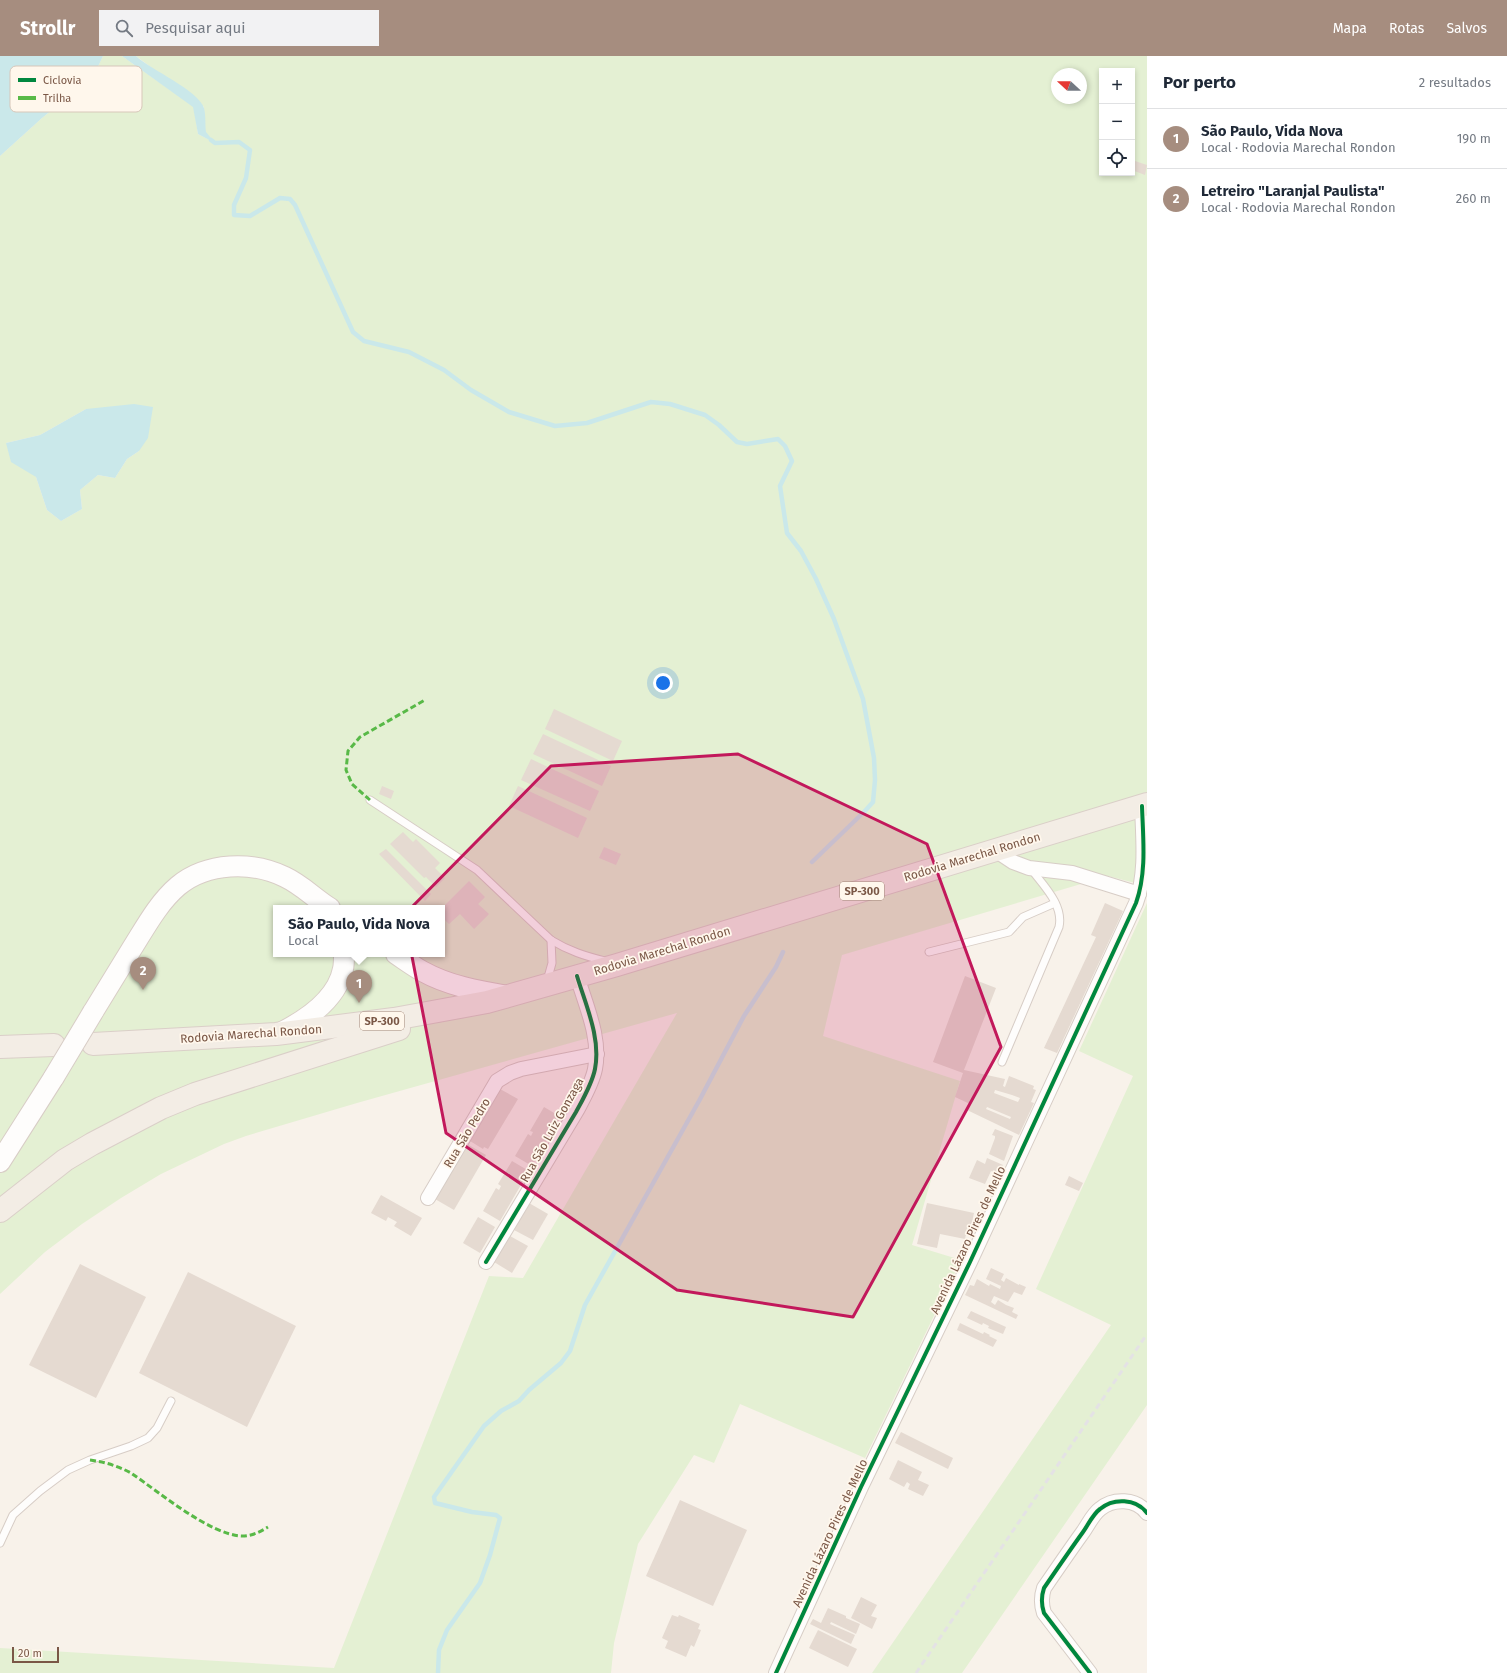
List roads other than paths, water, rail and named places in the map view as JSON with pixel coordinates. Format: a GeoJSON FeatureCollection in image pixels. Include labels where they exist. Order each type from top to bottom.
{"type":"FeatureCollection","features":[{"type":"Feature","properties":{"kind":"main road","name":"Rodovia Marechal Rondon"},"geometry":{"type":"LineString","coordinates":[[93,1044],[276,1034],[394,1019],[497,999],[1145,805]]}},
{"type":"Feature","properties":{"kind":"main road"},"geometry":{"type":"LineString","coordinates":[[0,1162],[155,913],[166,898],[179,886],[192,877],[216,868],[233,866],[262,868],[284,876],[303,887],[325,905]]}},
{"type":"Feature","properties":{"kind":"main road"},"geometry":{"type":"LineString","coordinates":[[276,1034],[298,1024],[328,999],[338,985],[343,969],[344,957]]}},
{"type":"Feature","properties":{"kind":"main road"},"geometry":{"type":"LineString","coordinates":[[400,957],[421,971],[448,983],[497,999]]}},
{"type":"Feature","properties":{"kind":"main road"},"geometry":{"type":"LineString","coordinates":[[0,1212],[65,1160],[92,1144],[161,1108],[195,1094],[497,999]]}},
{"type":"Feature","properties":{"kind":"main road"},"geometry":{"type":"LineString","coordinates":[[0,1047],[54,1045]]}},
{"type":"Feature","properties":{"kind":"street","name":"Avenida Lázaro Pires de Mello"},"geometry":{"type":"LineString","coordinates":[[776,1673],[861,1487],[970,1262],[1139,894],[1144,857],[1145,805]]}},
{"type":"Feature","properties":{"kind":"street"},"geometry":{"type":"LineString","coordinates":[[995,850],[1013,862],[1030,868],[1072,873],[1139,894]]}},
{"type":"Feature","properties":{"kind":"street","name":"Rua São Luiz Gonzaga"},"geometry":{"type":"LineString","coordinates":[[486,1262],[580,1106],[595,1071],[597,1054],[595,1036],[577,976]]}},
{"type":"Feature","properties":{"kind":"street","name":"Rua São Pedro"},"geometry":{"type":"LineString","coordinates":[[428,1198],[497,1081],[510,1073],[521,1069],[597,1054]]}},
{"type":"Feature","properties":{"kind":"street"},"geometry":{"type":"LineString","coordinates":[[1090,1673],[1044,1613],[1041,1600],[1044,1588],[1098,1510],[1112,1502],[1124,1501],[1136,1504],[1147,1512]]}},
{"type":"Feature","properties":{"kind":"lane"},"geometry":{"type":"LineString","coordinates":[[370,800],[477,870],[551,940],[580,955],[617,964]]}},
{"type":"Feature","properties":{"kind":"lane"},"geometry":{"type":"LineString","coordinates":[[1002,1062],[1059,927],[1061,919],[1049,893],[1030,868]]}},
{"type":"Feature","properties":{"kind":"lane"},"geometry":{"type":"LineString","coordinates":[[929,952],[1009,932],[1023,917],[1055,904]]}},
{"type":"Feature","properties":{"kind":"lane"},"geometry":{"type":"LineString","coordinates":[[546,985],[552,963],[551,940]]}},
{"type":"Feature","properties":{"kind":"lane"},"geometry":{"type":"LineString","coordinates":[[0,1543],[13,1515],[40,1491],[68,1470],[148,1438],[157,1428],[171,1401]]}},
{"type":"Feature","properties":{"kind":"water"},"geometry":{"type":"Polygon","coordinates":[[[0,56],[103,56],[98,66],[10,66],[10,112],[49,112],[0,156],[0,56]]]}},
{"type":"Feature","properties":{"kind":"water"},"geometry":{"type":"Polygon","coordinates":[[[122,56],[136,56],[193,94],[204,108],[206,132],[215,143],[198,134],[193,107],[142,70],[142,66],[136,66],[122,56]]]}},
{"type":"Feature","properties":{"kind":"water"},"geometry":{"type":"Polygon","coordinates":[[[134,404],[153,407],[148,438],[139,451],[127,459],[115,478],[98,475],[80,490],[82,509],[61,521],[47,510],[36,477],[11,462],[6,443],[40,435],[86,409],[134,404]]]}},
{"type":"Feature","properties":{"kind":"waterway"},"geometry":{"type":"LineString","coordinates":[[211,140],[215,143],[239,142],[250,150],[246,178],[234,205],[234,215],[250,216],[280,198],[290,199],[295,205],[353,332],[364,341],[409,352],[444,370],[471,390],[509,412],[555,426],[587,423],[651,402],[670,404],[705,415],[719,425],[737,442],[747,444],[778,439],[785,446],[792,461],[780,486],[787,533],[801,551],[816,579],[834,619],[863,699],[874,758],[875,780],[873,802],[812,862]]}},
{"type":"Feature","properties":{"kind":"waterway"},"geometry":{"type":"LineString","coordinates":[[438,1673],[439,1650],[447,1630],[480,1583],[490,1555],[500,1518],[496,1515],[472,1512],[435,1503],[434,1497],[484,1426],[501,1411],[519,1401],[529,1390],[561,1363],[570,1351],[585,1305],[699,1101],[744,1016],[776,967],[783,952]]}},
{"type":"Feature","properties":{"kind":"railway"},"geometry":{"type":"LineString","coordinates":[[916,1673],[1147,1334]]}},
{"type":"Feature","properties":{"kind":"place","name":"Letreiro \"Laranjal Paulista\""},"geometry":{"type":"Point","coordinates":[143,990]}},
{"type":"Feature","properties":{"kind":"place","name":"São Paulo, Vida Nova"},"geometry":{"type":"Point","coordinates":[359,1003]}}]}
